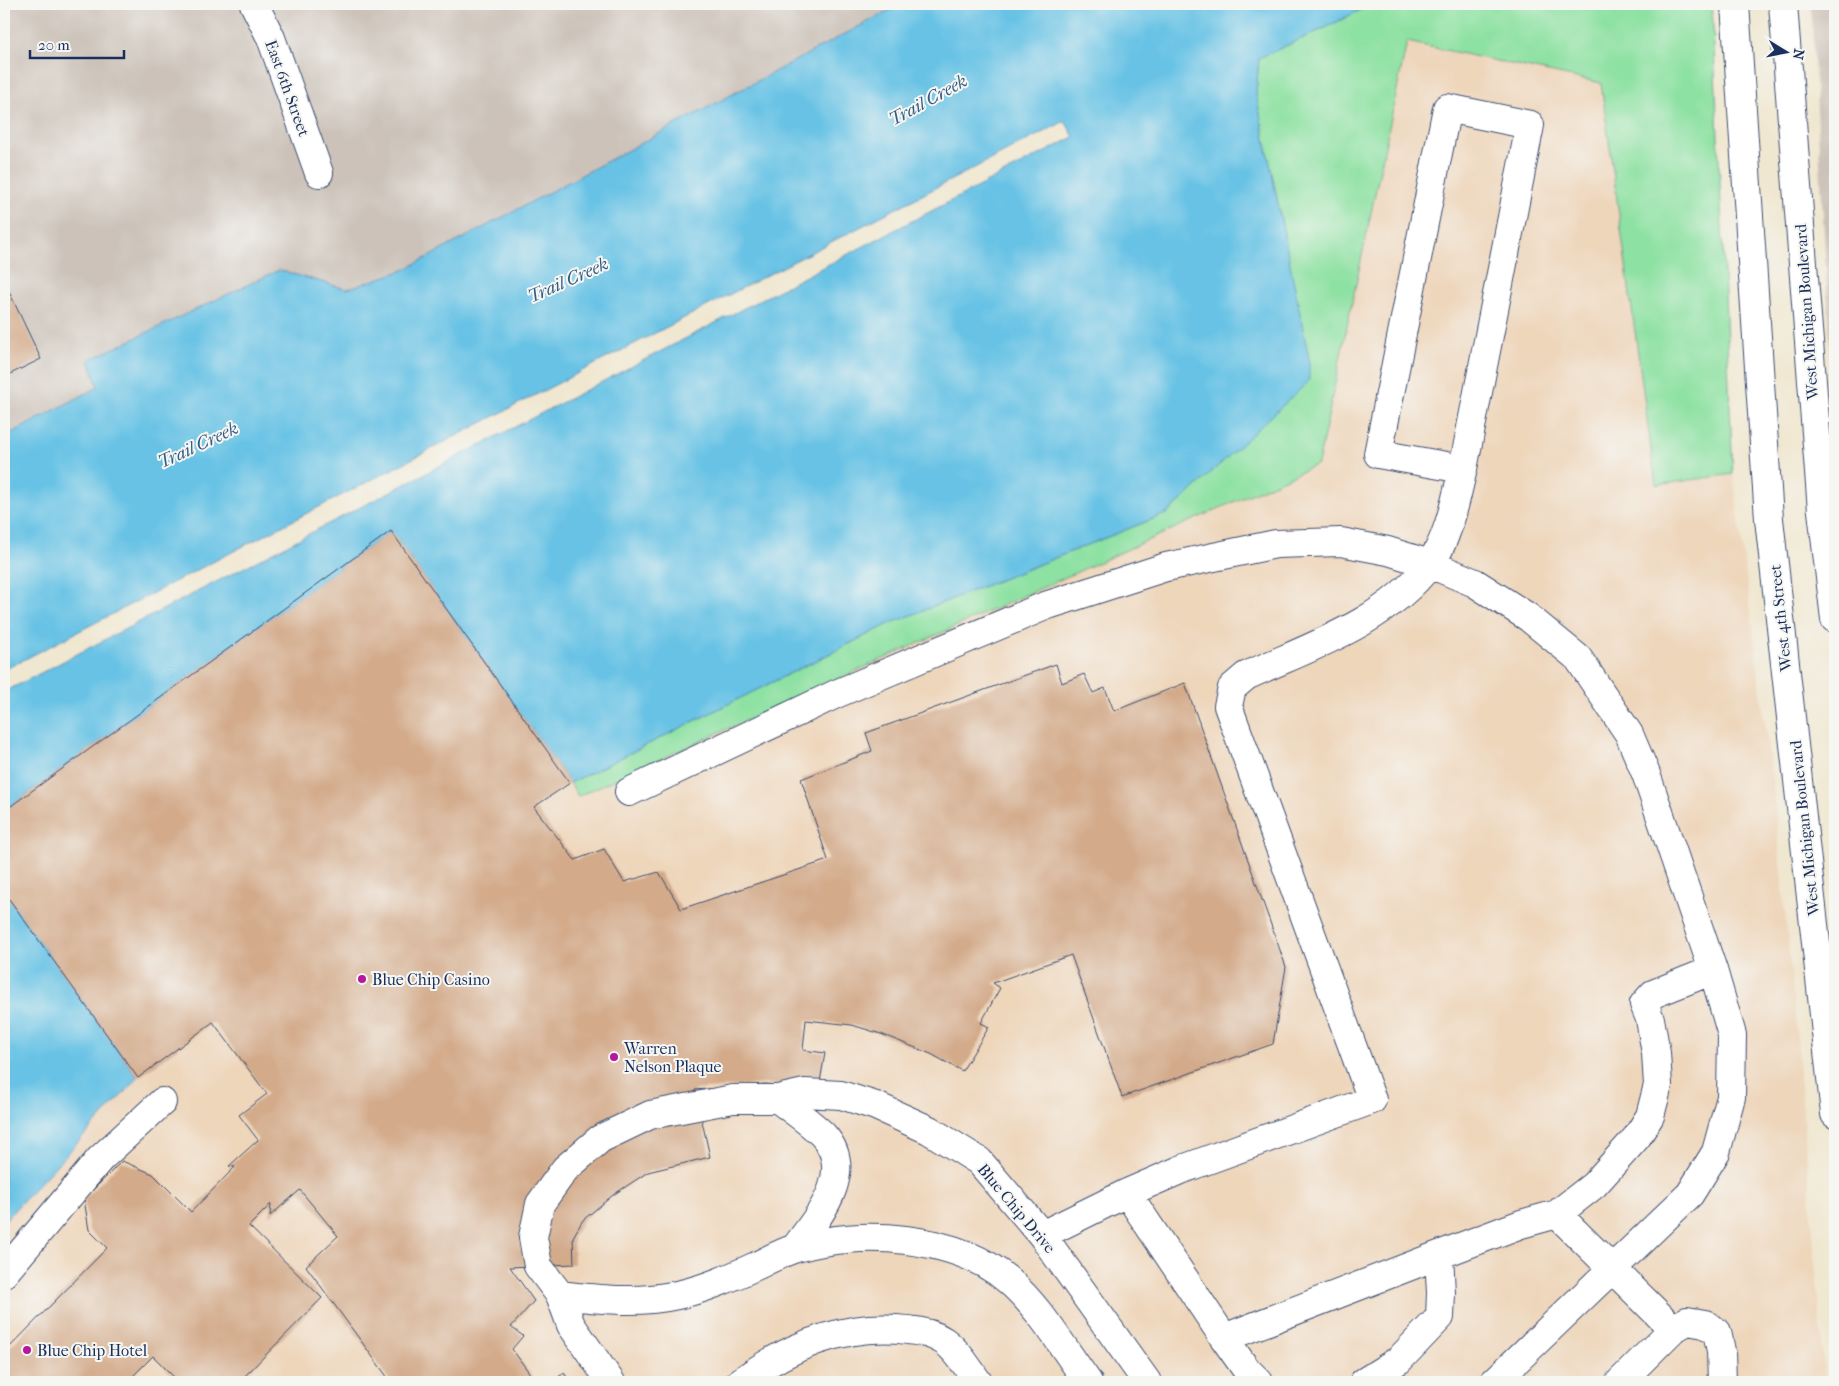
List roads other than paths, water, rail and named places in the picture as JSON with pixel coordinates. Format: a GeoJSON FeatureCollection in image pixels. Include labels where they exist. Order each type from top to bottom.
{"type":"FeatureCollection","features":[{"type":"Feature","properties":{"kind":"main road","name":"East 6th Street"},"geometry":{"type":"LineString","coordinates":[[254,4],[271,38],[319,173]]}},
{"type":"Feature","properties":{"kind":"main road","name":"West 4th Street"},"geometry":{"type":"LineString","coordinates":[[1736,4],[1769,519],[1792,717]]}},
{"type":"Feature","properties":{"kind":"main road","name":"West Michigan Boulevard"},"geometry":{"type":"LineString","coordinates":[[1784,15],[1822,511],[1835,619]]}},
{"type":"Feature","properties":{"kind":"main road"},"geometry":{"type":"LineString","coordinates":[[1042,1235],[1127,1193],[1180,1170],[1372,1100],[1228,706],[1232,688],[1246,676],[1354,627],[1396,599],[1430,564],[1450,521],[1463,469],[1530,125],[1447,108],[1378,454],[1463,469]]}},
{"type":"Feature","properties":{"kind":"main road"},"geometry":{"type":"LineString","coordinates":[[629,792],[836,694],[1045,606],[1166,567],[1276,544],[1341,542],[1388,551],[1430,564],[1475,584],[1528,618],[1578,658],[1628,734],[1646,774],[1713,970],[1732,1035],[1731,1097],[1716,1152],[1690,1194],[1494,1382]]}},
{"type":"Feature","properties":{"kind":"main road","name":"West Michigan Boulevard"},"geometry":{"type":"LineString","coordinates":[[1792,717],[1830,966],[1835,1114]]}},
{"type":"Feature","properties":{"kind":"main road"},"geometry":{"type":"LineString","coordinates":[[1224,1338],[1521,1224],[1557,1214],[1594,1185],[1638,1137],[1650,1116],[1658,1085],[1656,1053],[1650,1019],[1644,1004],[1648,998],[1713,970]]}},
{"type":"Feature","properties":{"kind":"main road","name":"Blue Chip Drive"},"geometry":{"type":"LineString","coordinates":[[611,1382],[571,1326],[560,1295],[538,1266],[533,1237],[540,1204],[565,1169],[600,1139],[650,1116],[732,1099],[778,1099],[805,1093],[841,1096],[876,1106],[928,1130],[979,1161],[1042,1235],[1147,1382]]}},
{"type":"Feature","properties":{"kind":"main road"},"geometry":{"type":"LineString","coordinates":[[778,1099],[824,1136],[834,1155],[837,1173],[830,1198],[795,1248]]}},
{"type":"Feature","properties":{"kind":"main road"},"geometry":{"type":"LineString","coordinates":[[4,1273],[100,1159],[162,1102]]}},
{"type":"Feature","properties":{"kind":"main road"},"geometry":{"type":"LineString","coordinates":[[1127,1193],[1224,1338],[1246,1369],[1259,1382]]}},
{"type":"Feature","properties":{"kind":"main road"},"geometry":{"type":"LineString","coordinates":[[1557,1214],[1673,1329]]}},
{"type":"Feature","properties":{"kind":"main road"},"geometry":{"type":"LineString","coordinates":[[560,1295],[626,1301],[676,1296],[727,1280],[795,1248],[845,1238],[889,1239],[936,1244],[976,1259],[1008,1280],[1037,1312],[1088,1382]]}},
{"type":"Feature","properties":{"kind":"main road"},"geometry":{"type":"LineString","coordinates":[[1364,1382],[1399,1360],[1440,1317],[1439,1255]]}},
{"type":"Feature","properties":{"kind":"main road"},"geometry":{"type":"LineString","coordinates":[[1620,1382],[1673,1329],[1687,1321],[1705,1324],[1716,1332],[1721,1351],[1722,1382]]}},
{"type":"Feature","properties":{"kind":"main road"},"geometry":{"type":"LineString","coordinates":[[740,1382],[796,1347],[838,1333],[885,1327],[924,1332],[944,1341],[961,1358],[978,1382]]}},
{"type":"Feature","properties":{"kind":"water","name":"Trail Creek"},"geometry":{"type":"Polygon","coordinates":[[[901,4],[1372,4],[1259,58],[1256,94],[1309,359],[1309,381],[1168,513],[889,624],[570,783],[391,531],[4,811],[4,692],[1074,137],[1065,121],[4,670],[4,437],[98,387],[89,360],[279,270],[347,289],[404,270],[901,4]]]}},
{"type":"Feature","properties":{"kind":"water"},"geometry":{"type":"Polygon","coordinates":[[[4,892],[138,1078],[4,1221],[4,892]]]}},
{"type":"Feature","properties":{"kind":"place","name":"Blue Chip Casino"},"geometry":{"type":"Point","coordinates":[362,979]}},
{"type":"Feature","properties":{"kind":"place","name":"Warren Nelson Plaque"},"geometry":{"type":"Point","coordinates":[614,1057]}},
{"type":"Feature","properties":{"kind":"place","name":"Blue Chip Hotel"},"geometry":{"type":"Point","coordinates":[27,1350]}}]}
